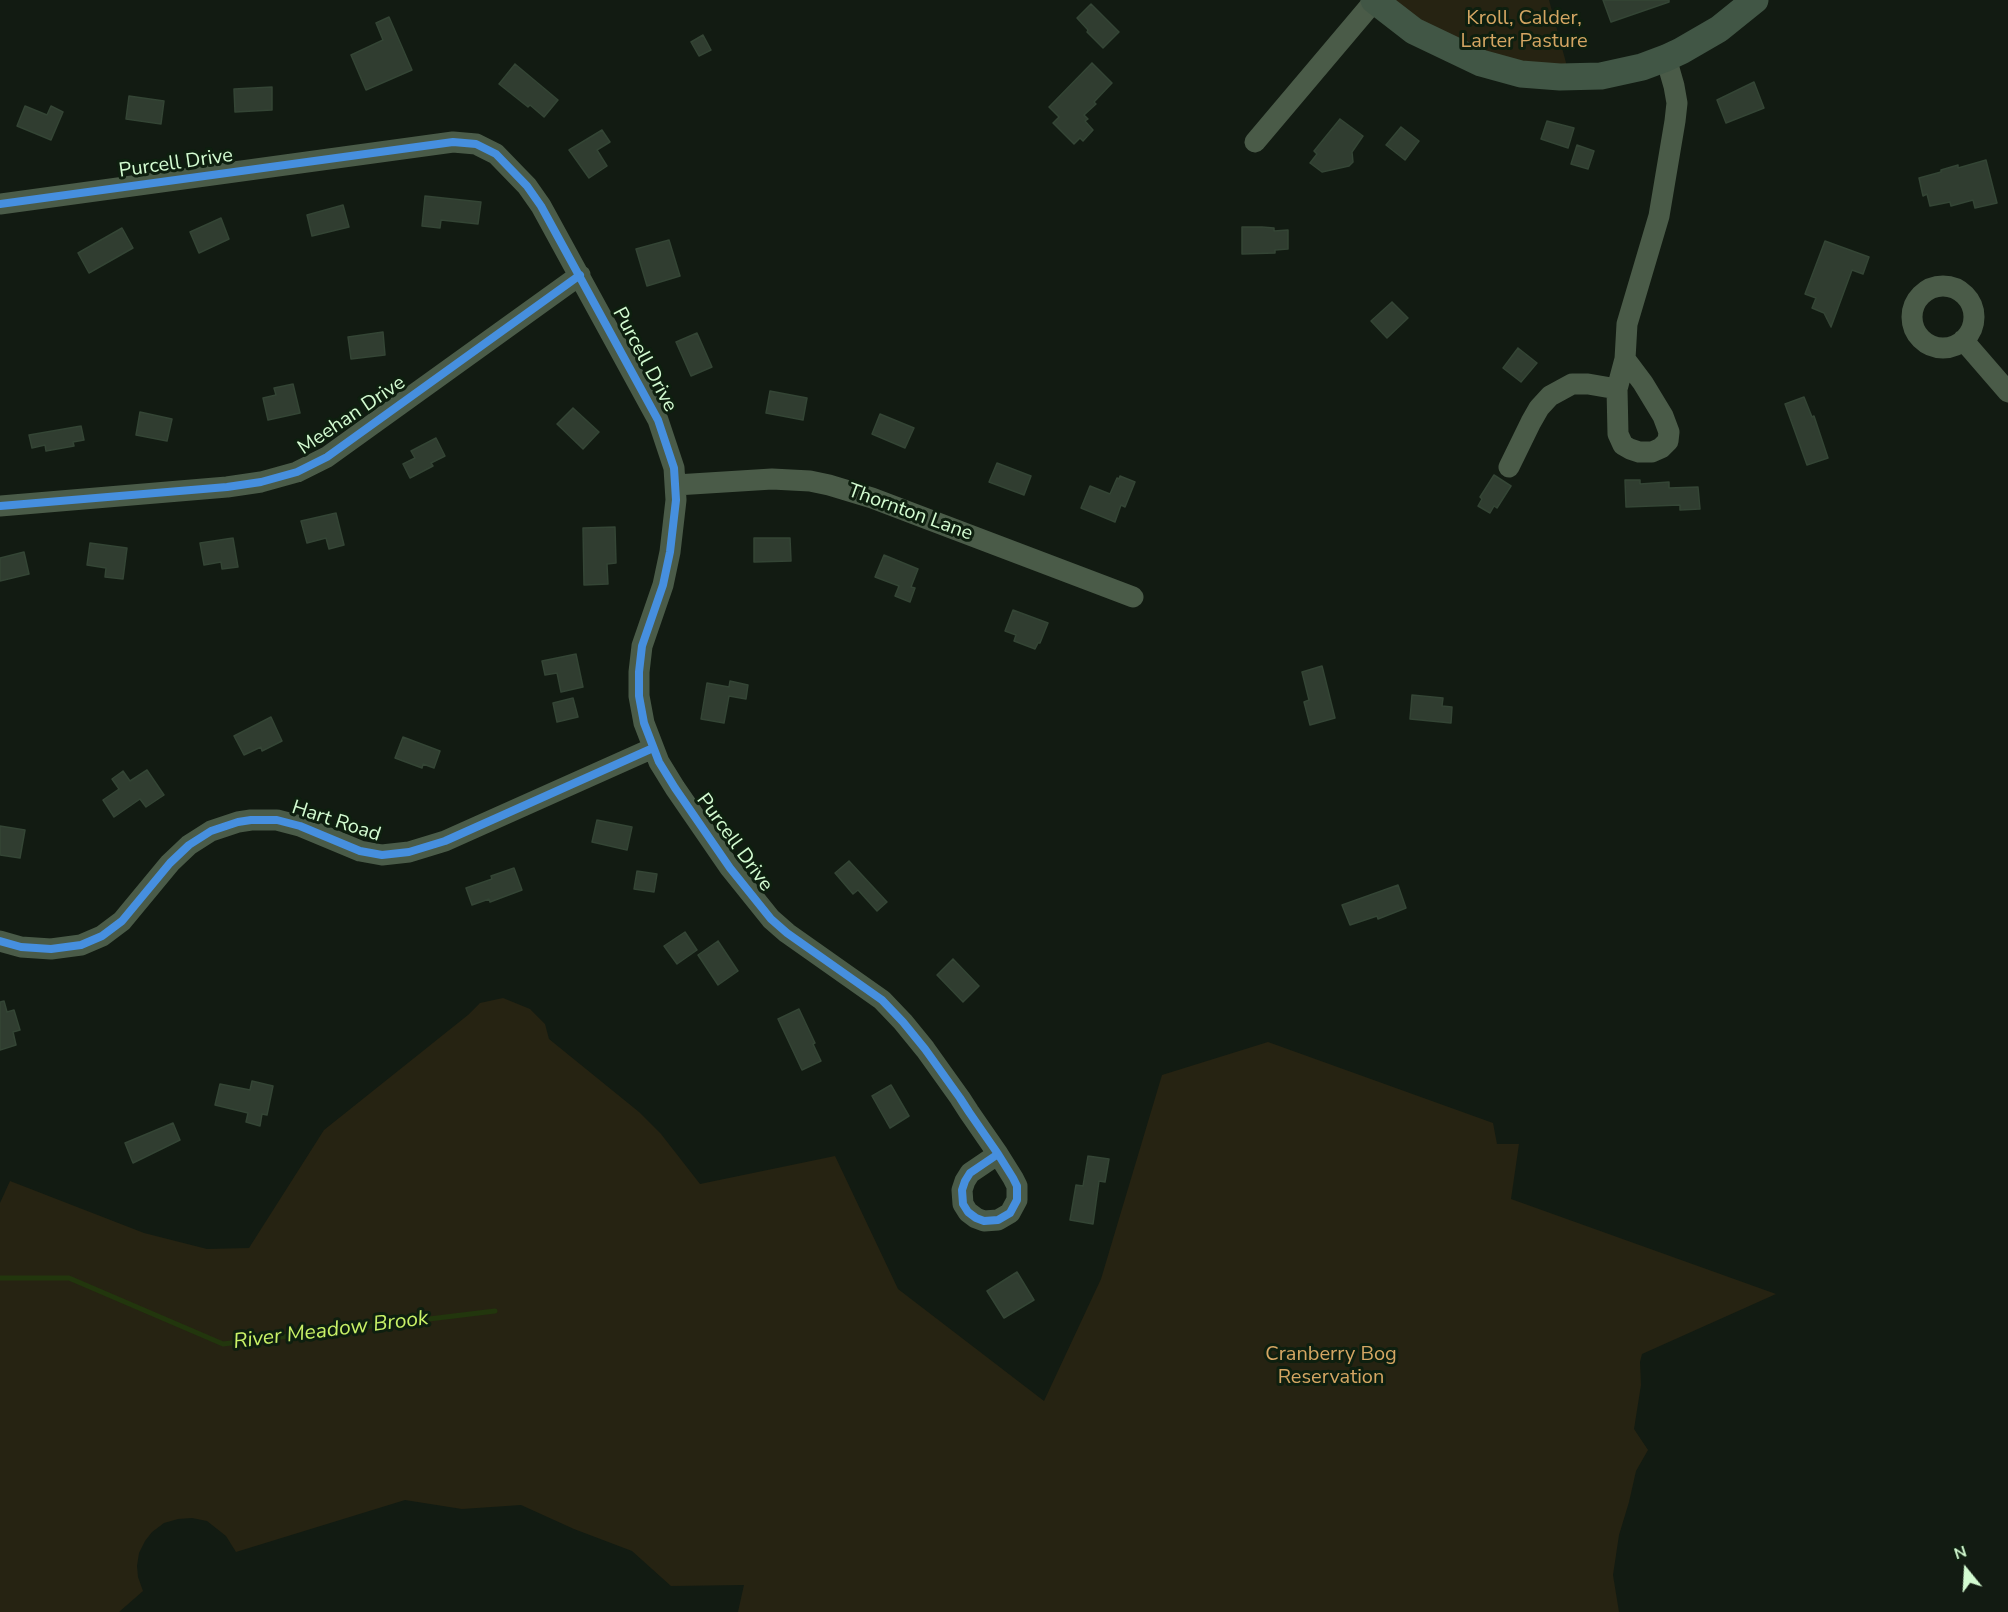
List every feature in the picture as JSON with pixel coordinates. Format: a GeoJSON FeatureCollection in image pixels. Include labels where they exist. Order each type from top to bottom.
{"type":"FeatureCollection","features":[{"type":"Feature","properties":{"kind":"main road"},"geometry":{"type":"LineString","coordinates":[[1375,0],[1414,31],[1481,63],[1521,74],[1560,78],[1601,76],[1642,67],[1666,58],[1719,29],[1755,0]]}},
{"type":"Feature","properties":{"kind":"street"},"geometry":{"type":"LineString","coordinates":[[1255,142],[1375,0]]}},
{"type":"Feature","properties":{"kind":"street"},"geometry":{"type":"LineString","coordinates":[[1624,358],[1643,383],[1663,416],[1669,432],[1668,441],[1661,448],[1652,452],[1639,452],[1623,445],[1618,434],[1617,389],[1624,358],[1627,324],[1659,216],[1675,121],[1677,103],[1666,58]]}},
{"type":"Feature","properties":{"kind":"street","name":"Purcell Drive"},"geometry":{"type":"LineString","coordinates":[[0,204],[453,142],[476,144],[496,154],[527,186],[541,206],[658,420],[670,452],[676,485],[670,552],[663,585],[642,646],[639,672],[641,709],[653,748],[681,797],[757,903],[787,933],[871,992],[892,1010],[925,1049],[998,1154]]}},
{"type":"Feature","properties":{"kind":"street","name":"Meehan Drive"},"geometry":{"type":"LineString","coordinates":[[0,506],[227,487],[261,482],[297,472],[327,457],[580,275]]}},
{"type":"Feature","properties":{"kind":"street"},"geometry":{"type":"LineString","coordinates":[[1963,340],[2008,392]]}},
{"type":"Feature","properties":{"kind":"street"},"geometry":{"type":"LineString","coordinates":[[1509,467],[1539,408],[1550,396],[1572,384],[1617,389]]}},
{"type":"Feature","properties":{"kind":"street","name":"Thornton Lane"},"geometry":{"type":"LineString","coordinates":[[676,485],[772,479],[810,481],[829,485],[872,498],[1134,597]]}},
{"type":"Feature","properties":{"kind":"street","name":"Hart Road"},"geometry":{"type":"LineString","coordinates":[[0,941],[21,947],[51,950],[81,945],[102,936],[122,921],[170,863],[189,845],[210,831],[238,822],[277,820],[300,826],[360,851],[382,855],[409,852],[445,841],[653,748]]}},
{"type":"Feature","properties":{"kind":"green space","name":"Kroll, Calder, Larter Pasture"},"geometry":{"type":"Polygon","coordinates":[[[1387,0],[1549,0],[1568,70],[1524,63],[1475,50],[1415,22],[1387,0]]]}},
{"type":"Feature","properties":{"kind":"green space","name":"Cranberry Bog Reservation"},"geometry":{"type":"Polygon","coordinates":[[[503,998],[530,1009],[545,1024],[549,1039],[639,1112],[661,1134],[700,1184],[835,1156],[898,1289],[1044,1401],[1101,1279],[1162,1075],[1268,1042],[1493,1123],[1497,1144],[1519,1144],[1511,1199],[1776,1294],[1642,1354],[1641,1385],[1634,1429],[1648,1450],[1636,1471],[1619,1535],[1613,1575],[1619,1612],[738,1612],[744,1585],[671,1586],[632,1551],[574,1529],[521,1505],[462,1509],[405,1500],[236,1552],[226,1536],[207,1521],[192,1518],[178,1519],[164,1523],[145,1541],[139,1553],[137,1566],[143,1591],[119,1612],[0,1612],[0,1203],[10,1181],[144,1233],[207,1249],[249,1248],[324,1130],[480,1003],[503,998]]]}},
{"type":"Feature","properties":{"kind":"building"},"geometry":{"type":"Polygon","coordinates":[[[1603,0],[1669,0],[1669,2],[1611,22],[1603,0]]]}},
{"type":"Feature","properties":{"kind":"building"},"geometry":{"type":"Polygon","coordinates":[[[1091,4],[1119,32],[1103,48],[1077,18],[1091,4]]]}},
{"type":"Feature","properties":{"kind":"building"},"geometry":{"type":"Polygon","coordinates":[[[389,17],[412,70],[366,90],[351,55],[383,40],[376,23],[389,17]]]}},
{"type":"Feature","properties":{"kind":"building"},"geometry":{"type":"Polygon","coordinates":[[[703,35],[711,50],[699,56],[691,42],[703,35]]]}},
{"type":"Feature","properties":{"kind":"building"},"geometry":{"type":"Polygon","coordinates":[[[1092,63],[1112,83],[1084,115],[1088,119],[1085,121],[1093,130],[1083,141],[1080,138],[1074,144],[1053,123],[1059,117],[1049,107],[1092,63]]]}},
{"type":"Feature","properties":{"kind":"building"},"geometry":{"type":"Polygon","coordinates":[[[515,64],[558,100],[544,117],[499,84],[515,64]]]}},
{"type":"Feature","properties":{"kind":"building"},"geometry":{"type":"Polygon","coordinates":[[[1754,82],[1764,108],[1726,123],[1717,100],[1754,82]]]}},
{"type":"Feature","properties":{"kind":"building"},"geometry":{"type":"Polygon","coordinates":[[[272,87],[272,110],[235,112],[234,89],[272,87]]]}},
{"type":"Feature","properties":{"kind":"building"},"geometry":{"type":"Polygon","coordinates":[[[129,96],[164,101],[161,124],[126,119],[129,96]]]}},
{"type":"Feature","properties":{"kind":"building"},"geometry":{"type":"Polygon","coordinates":[[[25,106],[47,115],[51,106],[63,112],[51,140],[17,126],[25,106]]]}},
{"type":"Feature","properties":{"kind":"building"},"geometry":{"type":"Polygon","coordinates":[[[1340,119],[1363,136],[1352,152],[1353,162],[1349,166],[1322,172],[1310,163],[1317,154],[1314,151],[1340,119]]]}},
{"type":"Feature","properties":{"kind":"building"},"geometry":{"type":"Polygon","coordinates":[[[1547,121],[1574,128],[1568,148],[1541,139],[1547,121]]]}},
{"type":"Feature","properties":{"kind":"building"},"geometry":{"type":"Polygon","coordinates":[[[1401,127],[1419,141],[1405,160],[1386,145],[1401,127]]]}},
{"type":"Feature","properties":{"kind":"building"},"geometry":{"type":"Polygon","coordinates":[[[602,130],[610,142],[597,150],[607,166],[589,178],[569,150],[602,130]]]}},
{"type":"Feature","properties":{"kind":"building"},"geometry":{"type":"Polygon","coordinates":[[[1577,145],[1594,151],[1588,169],[1571,164],[1577,145]]]}},
{"type":"Feature","properties":{"kind":"building"},"geometry":{"type":"Polygon","coordinates":[[[1986,160],[1997,203],[1975,208],[1973,200],[1951,206],[1950,202],[1930,206],[1927,194],[1923,196],[1919,178],[1958,165],[1958,168],[1986,160]]]}},
{"type":"Feature","properties":{"kind":"building"},"geometry":{"type":"Polygon","coordinates":[[[425,196],[481,202],[478,224],[441,220],[440,228],[422,226],[425,196]]]}},
{"type":"Feature","properties":{"kind":"building"},"geometry":{"type":"Polygon","coordinates":[[[343,205],[349,227],[312,236],[307,215],[343,205]]]}},
{"type":"Feature","properties":{"kind":"building"},"geometry":{"type":"Polygon","coordinates":[[[221,218],[229,239],[199,253],[190,232],[221,218]]]}},
{"type":"Feature","properties":{"kind":"building"},"geometry":{"type":"Polygon","coordinates":[[[1242,227],[1274,228],[1274,231],[1288,230],[1288,249],[1275,250],[1275,253],[1242,254],[1242,227]]]}},
{"type":"Feature","properties":{"kind":"building"},"geometry":{"type":"Polygon","coordinates":[[[122,228],[133,248],[89,273],[78,253],[122,228]]]}},
{"type":"Feature","properties":{"kind":"building"},"geometry":{"type":"Polygon","coordinates":[[[669,240],[680,276],[647,286],[636,249],[669,240]]]}},
{"type":"Feature","properties":{"kind":"building"},"geometry":{"type":"Polygon","coordinates":[[[1825,241],[1869,257],[1863,274],[1852,270],[1831,327],[1824,313],[1812,308],[1816,298],[1805,294],[1825,241]]]}},
{"type":"Feature","properties":{"kind":"building"},"geometry":{"type":"Polygon","coordinates":[[[1392,302],[1408,318],[1387,338],[1371,321],[1392,302]]]}},
{"type":"Feature","properties":{"kind":"building"},"geometry":{"type":"Polygon","coordinates":[[[383,332],[385,355],[351,359],[348,337],[383,332]]]}},
{"type":"Feature","properties":{"kind":"building"},"geometry":{"type":"Polygon","coordinates":[[[697,333],[712,367],[691,376],[676,342],[697,333]]]}},
{"type":"Feature","properties":{"kind":"building"},"geometry":{"type":"Polygon","coordinates":[[[1518,348],[1537,363],[1521,382],[1503,368],[1518,348]]]}},
{"type":"Feature","properties":{"kind":"building"},"geometry":{"type":"Polygon","coordinates":[[[293,384],[300,413],[268,420],[263,398],[276,395],[274,388],[293,384]]]}},
{"type":"Feature","properties":{"kind":"building"},"geometry":{"type":"Polygon","coordinates":[[[770,391],[807,398],[803,420],[766,413],[770,391]]]}},
{"type":"Feature","properties":{"kind":"building"},"geometry":{"type":"Polygon","coordinates":[[[1804,397],[1812,417],[1814,416],[1828,458],[1807,465],[1785,404],[1804,397]]]}},
{"type":"Feature","properties":{"kind":"building"},"geometry":{"type":"Polygon","coordinates":[[[573,408],[599,432],[583,449],[557,424],[573,408]]]}},
{"type":"Feature","properties":{"kind":"building"},"geometry":{"type":"Polygon","coordinates":[[[140,412],[172,419],[167,441],[136,435],[140,412]]]}},
{"type":"Feature","properties":{"kind":"building"},"geometry":{"type":"Polygon","coordinates":[[[880,414],[914,428],[905,448],[872,434],[880,414]]]}},
{"type":"Feature","properties":{"kind":"building"},"geometry":{"type":"Polygon","coordinates":[[[81,426],[84,440],[73,442],[74,446],[46,451],[45,445],[32,448],[29,435],[81,426]]]}},
{"type":"Feature","properties":{"kind":"building"},"geometry":{"type":"Polygon","coordinates":[[[436,438],[445,456],[431,463],[433,466],[410,478],[403,464],[415,458],[411,451],[436,438]]]}},
{"type":"Feature","properties":{"kind":"building"},"geometry":{"type":"Polygon","coordinates":[[[997,463],[1031,476],[1024,495],[989,482],[997,463]]]}},
{"type":"Feature","properties":{"kind":"building"},"geometry":{"type":"Polygon","coordinates":[[[1494,475],[1511,486],[1497,508],[1494,506],[1490,513],[1478,506],[1482,499],[1480,497],[1494,475]]]}},
{"type":"Feature","properties":{"kind":"building"},"geometry":{"type":"Polygon","coordinates":[[[1120,476],[1135,482],[1125,507],[1121,505],[1115,522],[1081,508],[1090,486],[1110,494],[1120,476]]]}},
{"type":"Feature","properties":{"kind":"building"},"geometry":{"type":"Polygon","coordinates":[[[1625,480],[1640,480],[1640,484],[1669,482],[1669,488],[1698,487],[1700,509],[1680,510],[1680,505],[1626,507],[1625,480]]]}},
{"type":"Feature","properties":{"kind":"building"},"geometry":{"type":"Polygon","coordinates":[[[336,513],[344,545],[329,549],[326,538],[307,543],[301,521],[336,513]]]}},
{"type":"Feature","properties":{"kind":"building"},"geometry":{"type":"Polygon","coordinates":[[[615,527],[616,563],[607,564],[608,584],[584,585],[583,528],[615,527]]]}},
{"type":"Feature","properties":{"kind":"building"},"geometry":{"type":"Polygon","coordinates":[[[233,538],[238,567],[222,569],[221,562],[204,565],[200,543],[233,538]]]}},
{"type":"Feature","properties":{"kind":"building"},"geometry":{"type":"Polygon","coordinates":[[[754,538],[790,538],[791,561],[754,562],[754,538]]]}},
{"type":"Feature","properties":{"kind":"building"},"geometry":{"type":"Polygon","coordinates":[[[90,543],[127,548],[123,579],[105,577],[106,568],[87,565],[90,543]]]}},
{"type":"Feature","properties":{"kind":"building"},"geometry":{"type":"Polygon","coordinates":[[[24,552],[29,574],[0,581],[0,558],[24,552]]]}},
{"type":"Feature","properties":{"kind":"building"},"geometry":{"type":"Polygon","coordinates":[[[884,555],[918,569],[911,587],[915,588],[910,602],[895,596],[899,586],[875,577],[884,555]]]}},
{"type":"Feature","properties":{"kind":"building"},"geometry":{"type":"Polygon","coordinates":[[[1013,610],[1048,623],[1035,649],[1014,641],[1016,635],[1005,631],[1013,610]]]}},
{"type":"Feature","properties":{"kind":"building"},"geometry":{"type":"Polygon","coordinates":[[[576,654],[583,687],[561,692],[557,673],[545,675],[542,661],[576,654]]]}},
{"type":"Feature","properties":{"kind":"building"},"geometry":{"type":"Polygon","coordinates":[[[1322,666],[1335,718],[1310,725],[1304,702],[1309,700],[1302,672],[1322,666]]]}},
{"type":"Feature","properties":{"kind":"building"},"geometry":{"type":"Polygon","coordinates":[[[730,681],[748,685],[746,699],[729,696],[724,723],[701,719],[707,683],[729,687],[730,681]]]}},
{"type":"Feature","properties":{"kind":"building"},"geometry":{"type":"Polygon","coordinates":[[[1412,695],[1443,698],[1442,706],[1452,707],[1451,723],[1410,719],[1412,695]]]}},
{"type":"Feature","properties":{"kind":"building"},"geometry":{"type":"Polygon","coordinates":[[[573,698],[578,717],[557,722],[553,703],[573,698]]]}},
{"type":"Feature","properties":{"kind":"building"},"geometry":{"type":"Polygon","coordinates":[[[271,717],[282,741],[262,751],[261,747],[244,755],[234,736],[271,717]]]}},
{"type":"Feature","properties":{"kind":"building"},"geometry":{"type":"Polygon","coordinates":[[[403,737],[440,751],[434,768],[423,764],[422,768],[395,758],[403,737]]]}},
{"type":"Feature","properties":{"kind":"building"},"geometry":{"type":"Polygon","coordinates":[[[147,770],[164,795],[146,807],[140,799],[114,817],[103,800],[119,789],[112,779],[123,771],[130,781],[147,770]]]}},
{"type":"Feature","properties":{"kind":"building"},"geometry":{"type":"Polygon","coordinates":[[[597,820],[632,827],[627,850],[592,842],[597,820]]]}},
{"type":"Feature","properties":{"kind":"building"},"geometry":{"type":"Polygon","coordinates":[[[0,826],[25,830],[20,858],[0,855],[0,826]]]}},
{"type":"Feature","properties":{"kind":"building"},"geometry":{"type":"Polygon","coordinates":[[[849,861],[887,902],[877,911],[858,890],[853,894],[835,873],[849,861]]]}},
{"type":"Feature","properties":{"kind":"building"},"geometry":{"type":"Polygon","coordinates":[[[514,868],[522,890],[490,902],[489,899],[472,905],[466,888],[514,868]]]}},
{"type":"Feature","properties":{"kind":"building"},"geometry":{"type":"Polygon","coordinates":[[[637,871],[657,874],[654,892],[634,889],[637,871]]]}},
{"type":"Feature","properties":{"kind":"building"},"geometry":{"type":"Polygon","coordinates":[[[1398,885],[1406,908],[1378,919],[1377,916],[1350,925],[1342,905],[1398,885]]]}},
{"type":"Feature","properties":{"kind":"building"},"geometry":{"type":"Polygon","coordinates":[[[685,932],[697,950],[677,964],[664,946],[685,932]]]}},
{"type":"Feature","properties":{"kind":"building"},"geometry":{"type":"Polygon","coordinates":[[[718,941],[738,971],[718,985],[698,955],[718,941]]]}},
{"type":"Feature","properties":{"kind":"building"},"geometry":{"type":"Polygon","coordinates":[[[953,959],[979,986],[963,1002],[937,975],[953,959]]]}},
{"type":"Feature","properties":{"kind":"building"},"geometry":{"type":"Polygon","coordinates":[[[4,1001],[7,1012],[14,1010],[20,1030],[13,1032],[16,1045],[0,1050],[0,1002],[4,1001]]]}},
{"type":"Feature","properties":{"kind":"building"},"geometry":{"type":"Polygon","coordinates":[[[799,1009],[821,1061],[802,1070],[778,1019],[799,1009]]]}},
{"type":"Feature","properties":{"kind":"building"},"geometry":{"type":"Polygon","coordinates":[[[252,1081],[273,1086],[267,1115],[262,1114],[260,1126],[246,1122],[248,1113],[215,1105],[220,1084],[250,1090],[252,1081]]]}},
{"type":"Feature","properties":{"kind":"building"},"geometry":{"type":"Polygon","coordinates":[[[891,1085],[909,1116],[890,1128],[872,1096],[891,1085]]]}},
{"type":"Feature","properties":{"kind":"building"},"geometry":{"type":"Polygon","coordinates":[[[173,1123],[180,1140],[133,1163],[125,1143],[173,1123]]]}},
{"type":"Feature","properties":{"kind":"building"},"geometry":{"type":"Polygon","coordinates":[[[1088,1156],[1109,1159],[1105,1182],[1099,1181],[1093,1224],[1070,1220],[1076,1185],[1083,1186],[1088,1156]]]}},
{"type":"Feature","properties":{"kind":"building"},"geometry":{"type":"Polygon","coordinates":[[[1017,1272],[1034,1300],[1004,1318],[987,1291],[1017,1272]]]}},
{"type":"Feature","properties":{"kind":"waterway","name":"River Meadow Brook"},"geometry":{"type":"LineString","coordinates":[[0,1278],[69,1278],[223,1344],[495,1311]]}},
{"type":"Feature","properties":{"kind":"cycle path"},"geometry":{"type":"LineString","coordinates":[[0,204],[453,142],[476,144],[496,154],[527,186],[541,206],[658,420],[674,468],[676,500],[670,552],[663,585],[642,646],[639,672],[639,696],[644,723],[659,762],[730,868],[771,919],[787,933],[882,1000],[925,1049],[960,1098],[998,1154],[1017,1186],[1017,1200],[1010,1213],[998,1220],[984,1221],[968,1212],[963,1204],[962,1190],[970,1173],[998,1154]]}},
{"type":"Feature","properties":{"kind":"cycle path"},"geometry":{"type":"LineString","coordinates":[[0,506],[227,487],[261,482],[297,472],[327,457],[580,275]]}},
{"type":"Feature","properties":{"kind":"cycle path"},"geometry":{"type":"LineString","coordinates":[[0,941],[21,947],[51,949],[81,945],[102,936],[122,921],[170,863],[189,845],[211,831],[238,822],[277,820],[300,826],[360,851],[382,855],[409,852],[445,841],[653,748]]}}]}
